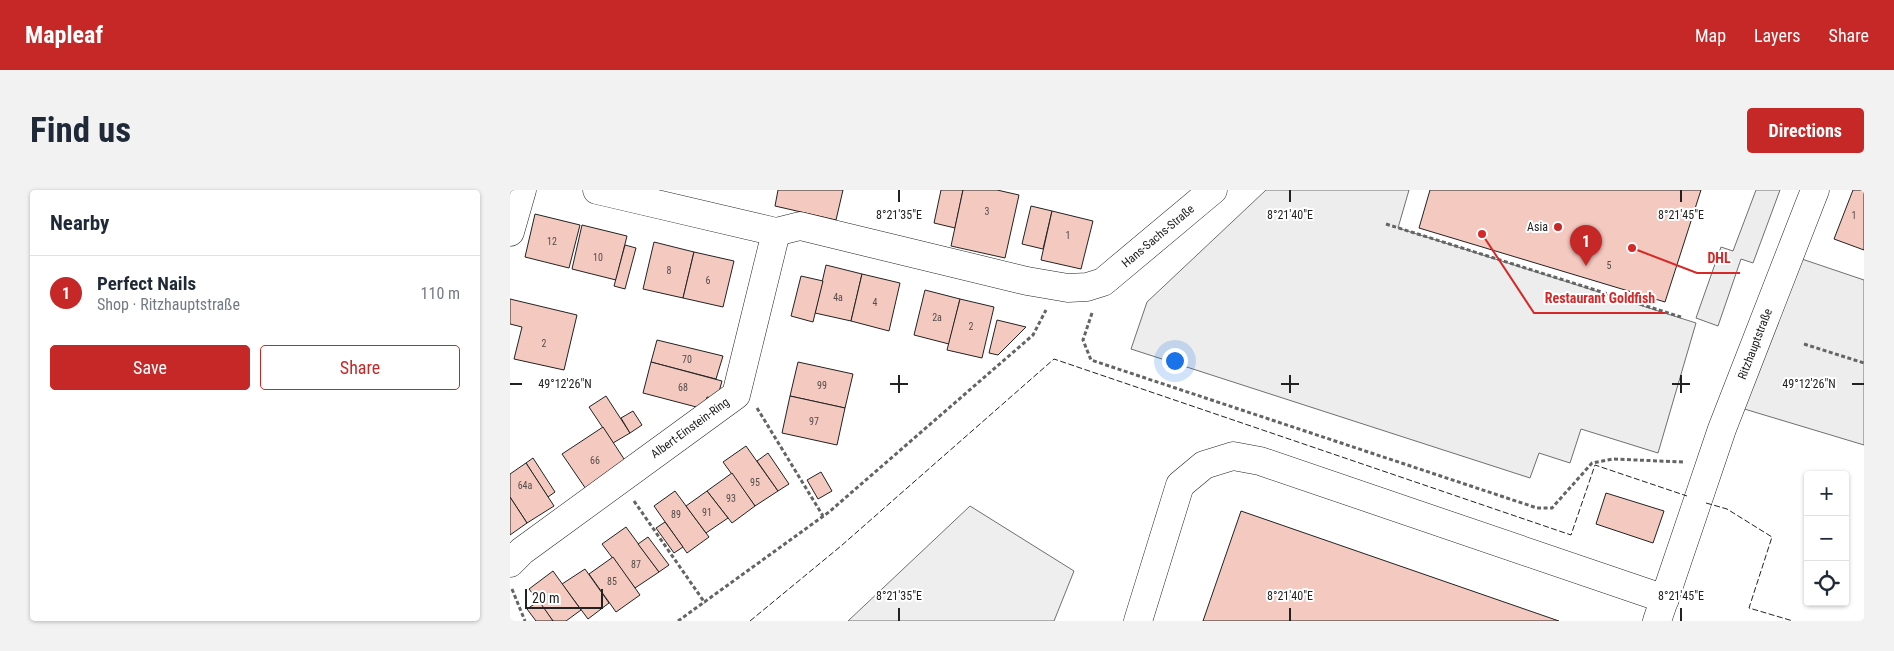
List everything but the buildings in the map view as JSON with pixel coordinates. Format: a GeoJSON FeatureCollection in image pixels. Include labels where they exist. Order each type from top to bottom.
{"type":"FeatureCollection","features":[{"type":"Feature","properties":{"kind":"street"},"geometry":{"type":"LineString","coordinates":[[510,232],[522,190]]}},
{"type":"Feature","properties":{"kind":"street"},"geometry":{"type":"LineString","coordinates":[[597,190],[776,232],[800,226],[1068,288],[1087,287],[1103,282]]}},
{"type":"Feature","properties":{"kind":"street","name":"Hans-Sachs-Straße"},"geometry":{"type":"LineString","coordinates":[[1103,282],[1213,190]]}},
{"type":"Feature","properties":{"kind":"street","name":"Ritzhauptstraße"},"geometry":{"type":"LineString","coordinates":[[1661,610],[1722,430],[1816,190]]}},
{"type":"Feature","properties":{"kind":"street","name":"Albert-Einstein-Ring"},"geometry":{"type":"LineString","coordinates":[[510,563],[522,551],[736,395],[776,232]]}},
{"type":"Feature","properties":{"kind":"street"},"geometry":{"type":"LineString","coordinates":[[1138,621],[1180,485],[1204,465],[1233,456],[1260,461],[1661,610]]}},
{"type":"Feature","properties":{"kind":"path"},"geometry":{"type":"LineString","coordinates":[[1386,224],[1681,317]]}},
{"type":"Feature","properties":{"kind":"path"},"geometry":{"type":"LineString","coordinates":[[1103,282],[1083,340],[1091,360],[1536,508],[1552,508],[1592,464],[1613,459],[1711,464]]}},
{"type":"Feature","properties":{"kind":"path"},"geometry":{"type":"LineString","coordinates":[[678,621],[823,516],[1033,335],[1048,306],[1053,285]]}},
{"type":"Feature","properties":{"kind":"path"},"geometry":{"type":"LineString","coordinates":[[1804,344],[1864,363]]}},
{"type":"Feature","properties":{"kind":"path"},"geometry":{"type":"LineString","coordinates":[[740,379],[823,516]]}},
{"type":"Feature","properties":{"kind":"path"},"geometry":{"type":"LineString","coordinates":[[619,480],[705,603]]}},
{"type":"Feature","properties":{"kind":"path"},"geometry":{"type":"LineString","coordinates":[[510,584],[525,621]]}},
{"type":"Feature","properties":{"kind":"shaded area"},"geometry":{"type":"Polygon","coordinates":[[[1266,190],[1409,190],[1398,228],[1696,323],[1658,453],[1581,429],[1570,463],[1539,453],[1530,478],[1131,349],[1147,302],[1266,190]]]}},
{"type":"Feature","properties":{"kind":"shaded area"},"geometry":{"type":"Polygon","coordinates":[[[1756,190],[1780,190],[1753,263],[1741,259],[1718,326],[1696,318],[1721,247],[1733,251],[1756,190]]]}},
{"type":"Feature","properties":{"kind":"shaded area"},"geometry":{"type":"Polygon","coordinates":[[[1790,255],[1864,280],[1864,445],[1731,405],[1790,255]]]}},
{"type":"Feature","properties":{"kind":"shaded area"},"geometry":{"type":"Polygon","coordinates":[[[970,506],[1074,571],[1054,621],[848,621],[970,506]]]}},
{"type":"Feature","properties":{"kind":"fence"},"geometry":{"type":"LineString","coordinates":[[750,621],[841,546],[1054,359],[1571,535],[1595,465],[1687,496]]}},
{"type":"Feature","properties":{"kind":"fence"},"geometry":{"type":"LineString","coordinates":[[1706,503],[1727,509],[1772,537],[1749,608],[1793,621]]}},
{"type":"Feature","properties":{"kind":"place","name":"Asia"},"geometry":{"type":"Point","coordinates":[1558,227]}},
{"type":"Feature","properties":{"kind":"place","name":"Restaurant Goldfish"},"geometry":{"type":"Point","coordinates":[1482,234]}},
{"type":"Feature","properties":{"kind":"place","name":"DHL"},"geometry":{"type":"Point","coordinates":[1632,248]}},
{"type":"Feature","properties":{"kind":"place","name":"Perfect Nails"},"geometry":{"type":"Point","coordinates":[1586,266]}}]}
